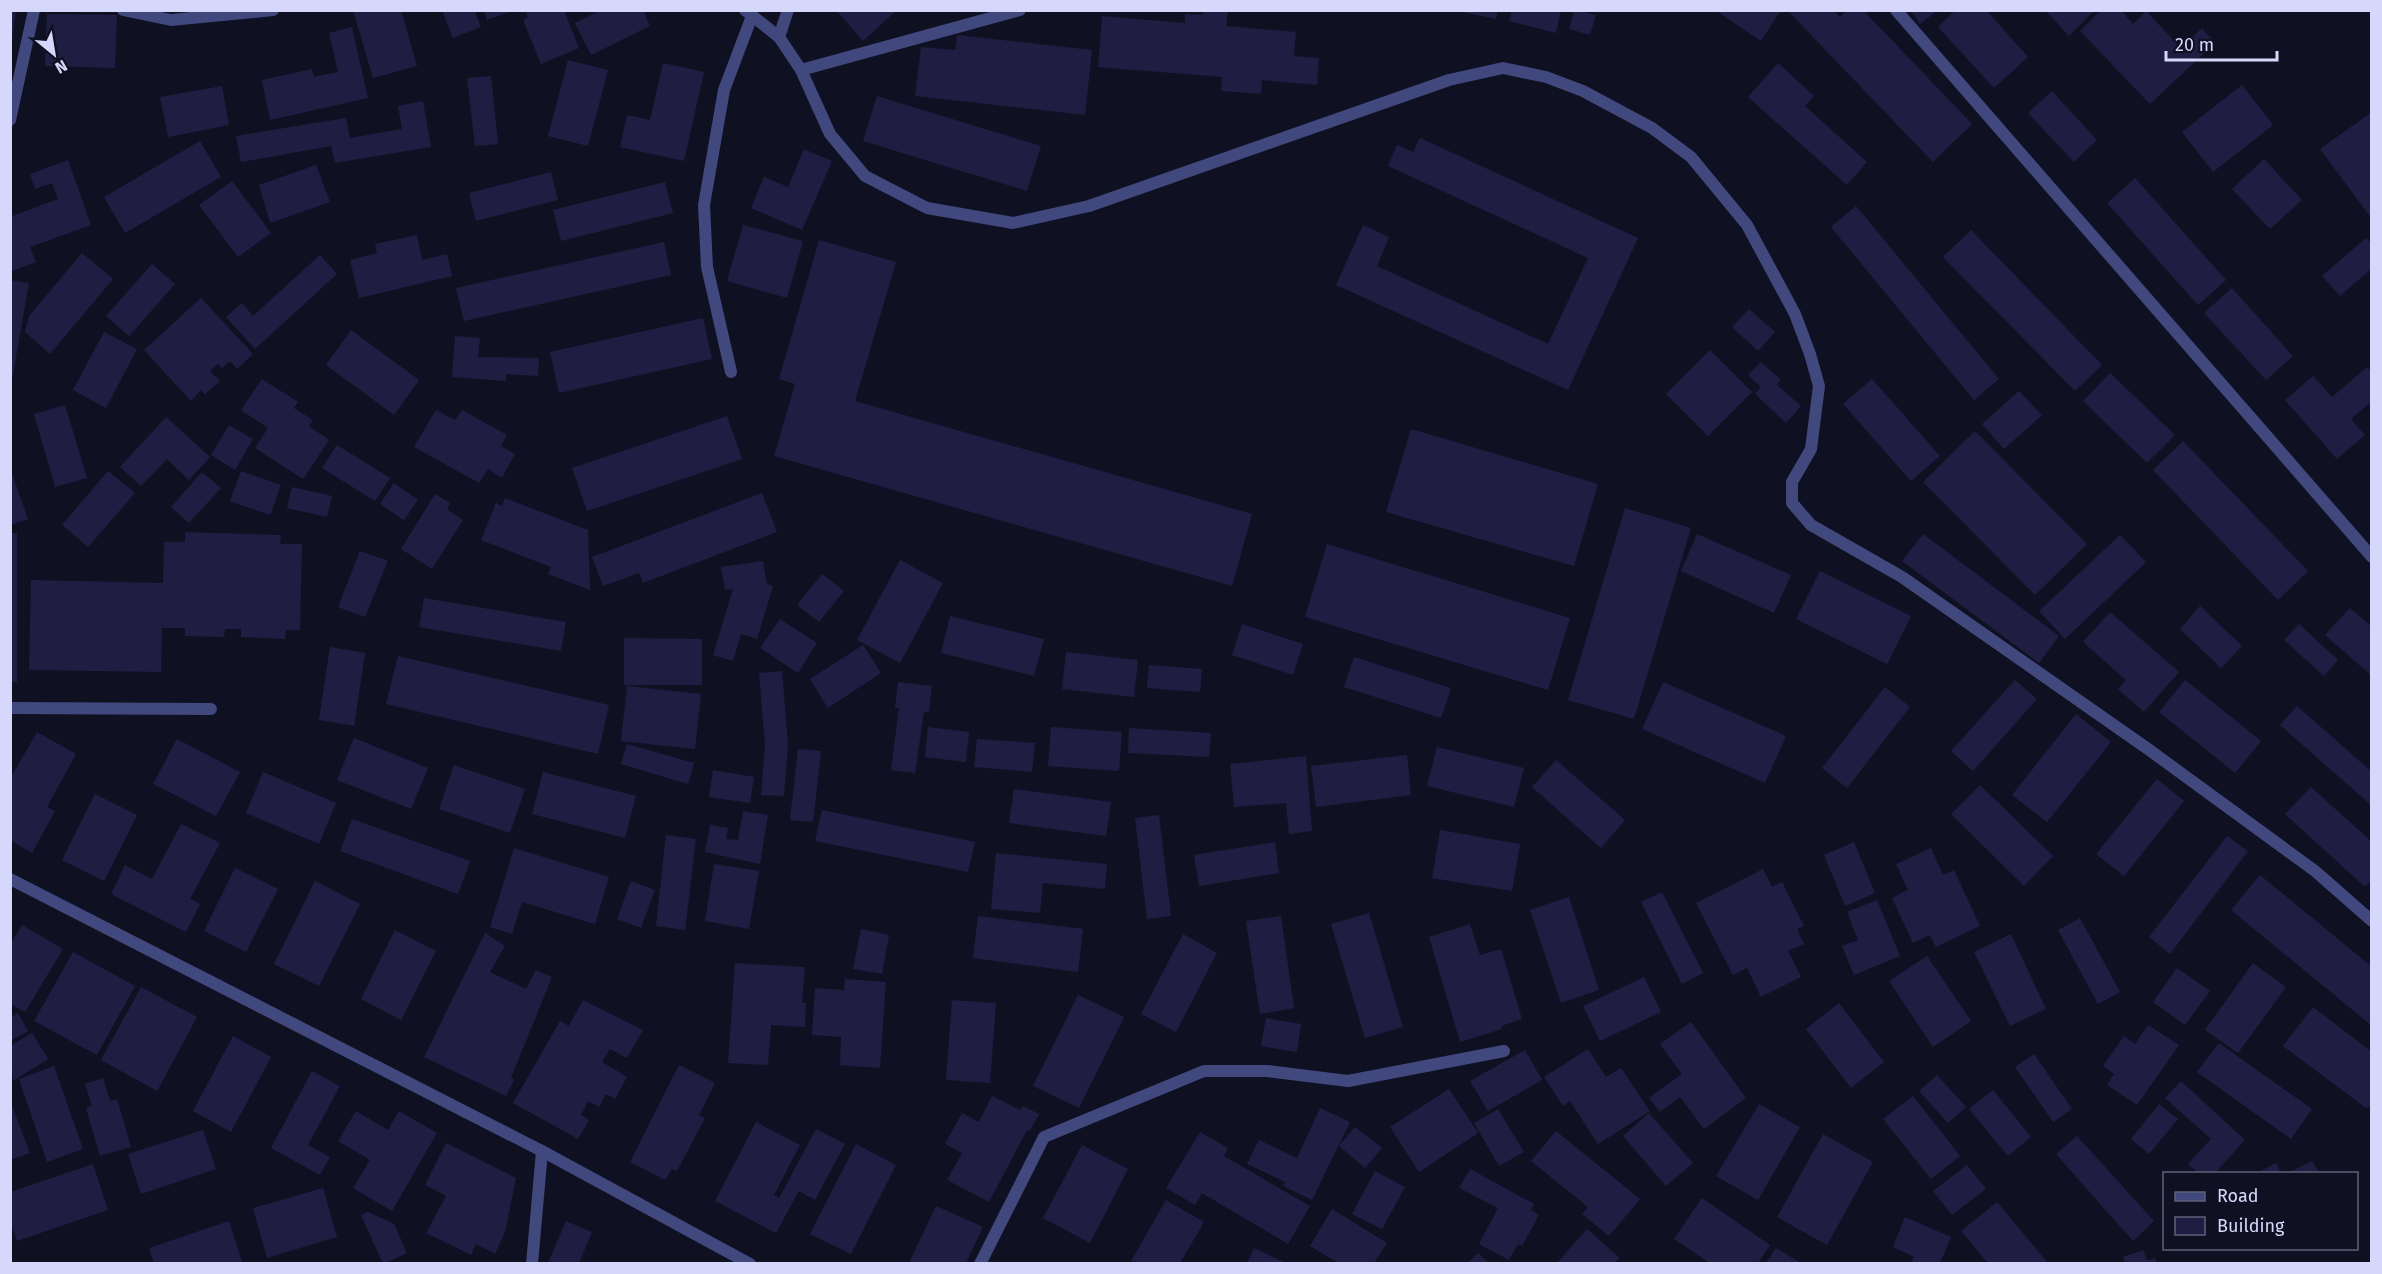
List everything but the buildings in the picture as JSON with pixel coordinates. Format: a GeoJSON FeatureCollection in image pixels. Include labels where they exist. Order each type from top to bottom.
{"type":"FeatureCollection","features":[{"type":"Feature","properties":{"kind":"street"},"geometry":{"type":"LineString","coordinates":[[10,120],[34,10]]}},
{"type":"Feature","properties":{"kind":"street"},"geometry":{"type":"LineString","coordinates":[[123,10],[171,20],[273,10]]}},
{"type":"Feature","properties":{"kind":"street"},"geometry":{"type":"LineString","coordinates":[[779,37],[788,10]]}},
{"type":"Feature","properties":{"kind":"street"},"geometry":{"type":"LineString","coordinates":[[801,70],[1020,10]]}},
{"type":"Feature","properties":{"kind":"street"},"geometry":{"type":"LineString","coordinates":[[1896,10],[2372,557]]}},
{"type":"Feature","properties":{"kind":"street"},"geometry":{"type":"LineString","coordinates":[[731,372],[707,267],[704,205],[724,90],[748,13],[779,37],[801,70],[830,134],[865,176],[927,208],[1013,223],[1089,206],[1449,80],[1503,68],[1546,77],[1583,91],[1652,128],[1691,157],[1747,225],[1795,314],[1819,386],[1811,449],[1792,482],[1792,502],[1810,525],[1902,577],[2138,742],[2315,871],[2372,921]]}},
{"type":"Feature","properties":{"kind":"street"},"geometry":{"type":"LineString","coordinates":[[10,708],[211,709]]}},
{"type":"Feature","properties":{"kind":"street"},"geometry":{"type":"LineString","coordinates":[[10,879],[542,1151],[750,1263]]}},
{"type":"Feature","properties":{"kind":"street"},"geometry":{"type":"LineString","coordinates":[[980,1263],[1044,1137],[1204,1071],[1266,1071],[1348,1081],[1504,1051]]}},
{"type":"Feature","properties":{"kind":"street"},"geometry":{"type":"LineString","coordinates":[[532,1263],[542,1151]]}}]}
